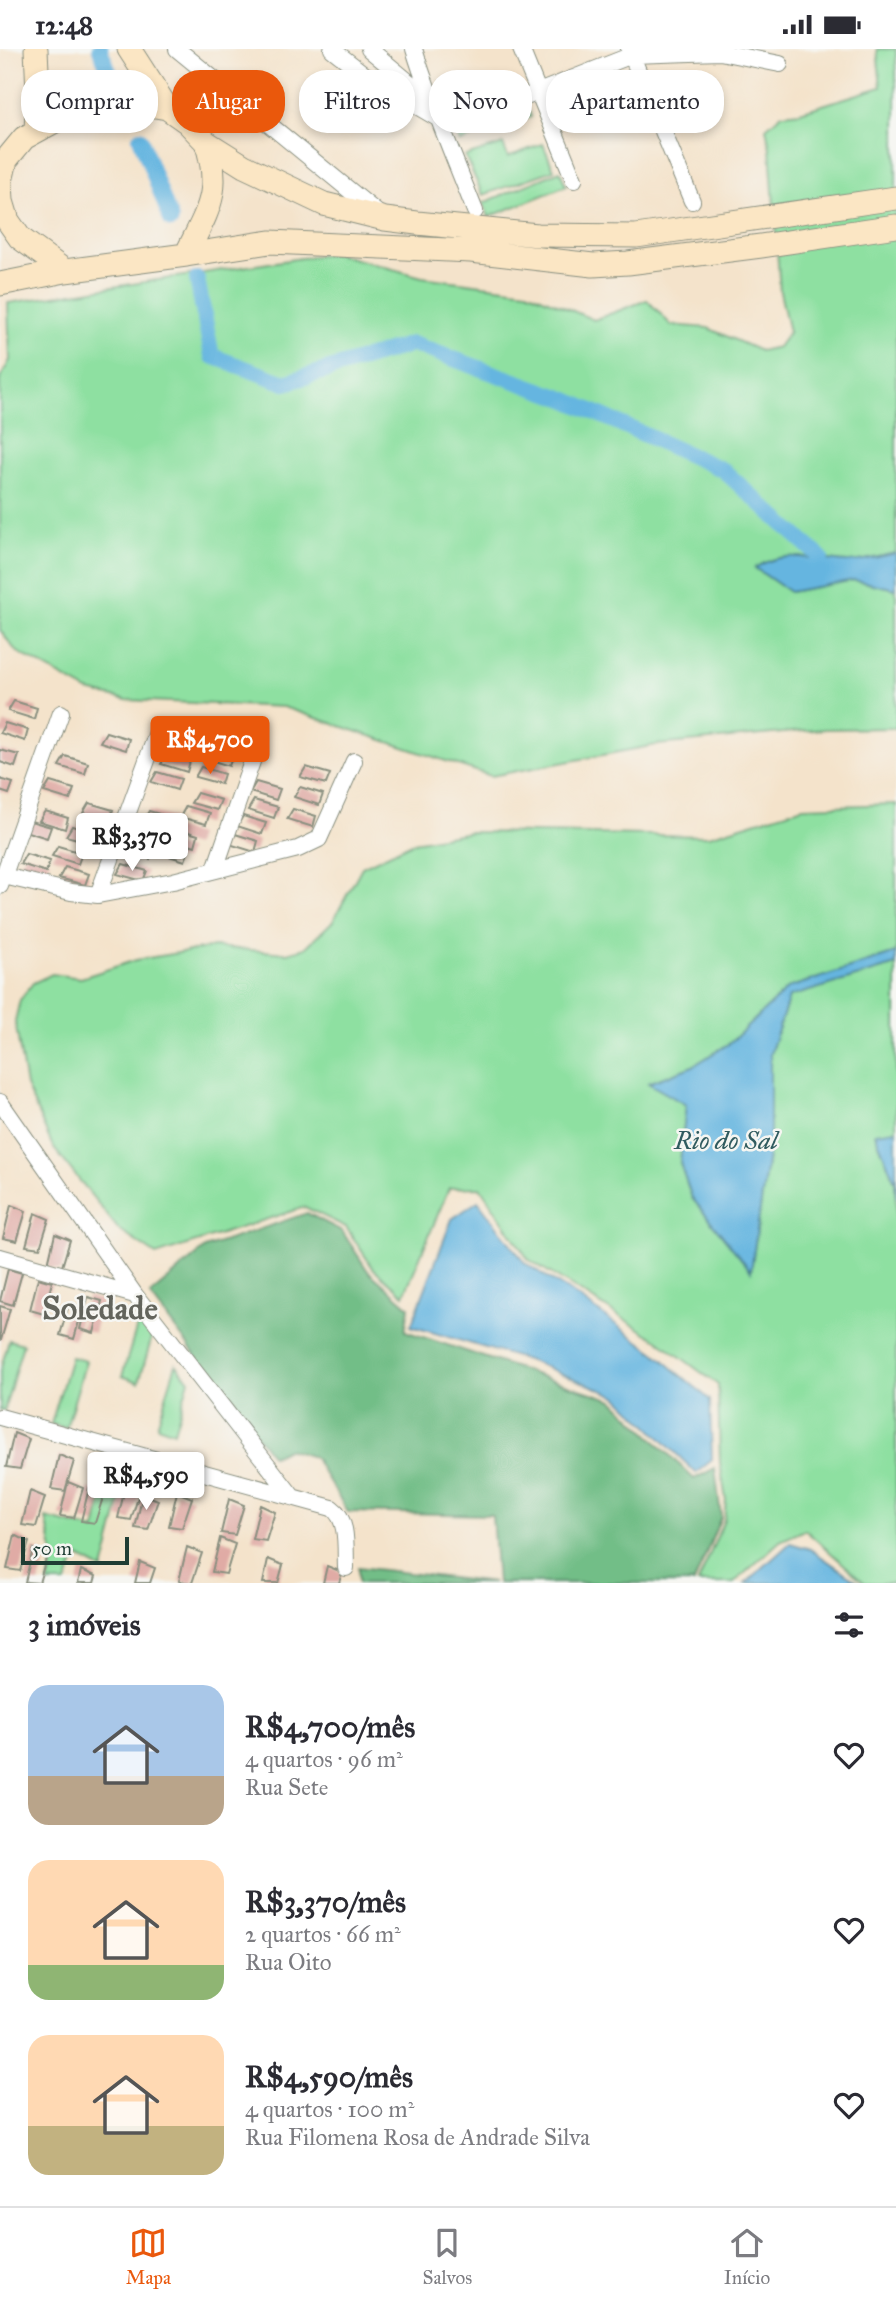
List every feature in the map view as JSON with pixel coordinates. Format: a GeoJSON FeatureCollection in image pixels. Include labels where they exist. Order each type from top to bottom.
{"type":"FeatureCollection","features":[{"type":"Feature","properties":{"kind":"main road"},"geometry":{"type":"LineString","coordinates":[[36,49],[37,70]]}},
{"type":"Feature","properties":{"kind":"main road"},"geometry":{"type":"LineString","coordinates":[[129,49],[167,108],[187,122],[206,142],[244,166],[324,204],[385,219],[537,235],[636,236],[896,198]]}},
{"type":"Feature","properties":{"kind":"main road"},"geometry":{"type":"LineString","coordinates":[[158,107],[167,108]]}},
{"type":"Feature","properties":{"kind":"main road"},"geometry":{"type":"LineString","coordinates":[[32,133],[24,138],[3,167],[2,201],[8,221],[20,239],[65,271]]}},
{"type":"Feature","properties":{"kind":"main road"},"geometry":{"type":"LineString","coordinates":[[186,255],[207,212],[214,189],[214,165],[206,142]]}},
{"type":"Feature","properties":{"kind":"main road"},"geometry":{"type":"LineString","coordinates":[[0,284],[65,271],[270,242],[471,251],[593,265],[761,246],[896,226]]}},
{"type":"Feature","properties":{"kind":"street"},"geometry":{"type":"LineString","coordinates":[[177,49],[385,219]]}},
{"type":"Feature","properties":{"kind":"street"},"geometry":{"type":"LineString","coordinates":[[332,49],[369,78],[429,113]]}},
{"type":"Feature","properties":{"kind":"street"},"geometry":{"type":"LineString","coordinates":[[369,49],[429,99]]}},
{"type":"Feature","properties":{"kind":"street"},"geometry":{"type":"LineString","coordinates":[[414,49],[429,99]]}},
{"type":"Feature","properties":{"kind":"street"},"geometry":{"type":"LineString","coordinates":[[521,49],[574,180]]}},
{"type":"Feature","properties":{"kind":"street"},"geometry":{"type":"LineString","coordinates":[[532,94],[631,52],[720,52],[780,64]]}},
{"type":"Feature","properties":{"kind":"street"},"geometry":{"type":"LineString","coordinates":[[631,52],[692,201]]}},
{"type":"Feature","properties":{"kind":"street"},"geometry":{"type":"LineString","coordinates":[[444,133],[475,211]]}},
{"type":"Feature","properties":{"kind":"street"},"geometry":{"type":"LineString","coordinates":[[61,713],[2,881],[98,895],[173,881],[298,849],[319,839],[354,761]]}},
{"type":"Feature","properties":{"kind":"street"},"geometry":{"type":"LineString","coordinates":[[98,895],[158,730]]}},
{"type":"Feature","properties":{"kind":"street"},"geometry":{"type":"LineString","coordinates":[[215,869],[257,747]]}},
{"type":"Feature","properties":{"kind":"street"},"geometry":{"type":"LineString","coordinates":[[0,1102],[135,1295],[292,1496]]}},
{"type":"Feature","properties":{"kind":"street"},"geometry":{"type":"LineString","coordinates":[[0,1257],[135,1295]]}},
{"type":"Feature","properties":{"kind":"street"},"geometry":{"type":"LineString","coordinates":[[0,1417],[327,1506],[339,1514],[343,1521],[345,1568]]}},
{"type":"Feature","properties":{"kind":"green space"},"geometry":{"type":"Polygon","coordinates":[[[877,49],[896,49],[896,553],[847,562],[800,557],[778,558],[755,568],[790,592],[854,580],[896,589],[896,728],[825,729],[656,745],[491,776],[283,707],[126,700],[88,691],[16,651],[0,630],[0,379],[10,360],[8,303],[334,253],[422,277],[527,291],[594,320],[647,300],[671,325],[708,328],[760,351],[778,347],[789,332],[780,292],[770,148],[766,128],[782,114],[800,112],[881,87],[877,49]]]}},
{"type":"Feature","properties":{"kind":"green space"},"geometry":{"type":"Polygon","coordinates":[[[456,133],[486,133],[460,142],[456,133]]]}},
{"type":"Feature","properties":{"kind":"green space"},"geometry":{"type":"Polygon","coordinates":[[[503,144],[508,157],[543,144],[554,170],[483,195],[465,156],[503,144]]]}},
{"type":"Feature","properties":{"kind":"green space"},"geometry":{"type":"Polygon","coordinates":[[[560,171],[566,186],[489,217],[483,203],[560,171]]]}},
{"type":"Feature","properties":{"kind":"green space"},"geometry":{"type":"Polygon","coordinates":[[[896,804],[896,953],[788,988],[730,1043],[693,1066],[649,1083],[686,1105],[680,1163],[692,1198],[751,1270],[770,1141],[770,1054],[789,997],[896,965],[896,1130],[875,1134],[895,1182],[896,1198],[896,1583],[865,1583],[805,1530],[780,1541],[734,1583],[698,1583],[724,1520],[726,1500],[720,1463],[718,1385],[659,1341],[528,1259],[480,1187],[449,1188],[404,1295],[373,1268],[346,1227],[305,1207],[156,1255],[119,1230],[53,1147],[26,1086],[15,1021],[20,1000],[33,983],[52,974],[81,978],[136,960],[214,947],[287,953],[305,948],[333,921],[362,867],[414,842],[470,832],[709,836],[803,807],[896,804]]]}},
{"type":"Feature","properties":{"kind":"green space"},"geometry":{"type":"Polygon","coordinates":[[[307,1213],[342,1231],[368,1271],[409,1307],[405,1331],[613,1400],[694,1479],[715,1468],[721,1517],[694,1583],[497,1583],[492,1515],[348,1512],[314,1457],[287,1449],[272,1456],[150,1295],[205,1248],[307,1213]]]}},
{"type":"Feature","properties":{"kind":"green space"},"geometry":{"type":"Polygon","coordinates":[[[141,1313],[154,1330],[139,1382],[122,1376],[141,1313]]]}},
{"type":"Feature","properties":{"kind":"green space"},"geometry":{"type":"Polygon","coordinates":[[[9,1340],[23,1344],[4,1411],[0,1410],[0,1371],[9,1340]]]}},
{"type":"Feature","properties":{"kind":"green space"},"geometry":{"type":"Polygon","coordinates":[[[71,1357],[86,1361],[66,1428],[51,1424],[71,1357]]]}},
{"type":"Feature","properties":{"kind":"green space"},"geometry":{"type":"Polygon","coordinates":[[[176,1364],[189,1380],[174,1432],[157,1426],[176,1364]]]}},
{"type":"Feature","properties":{"kind":"green space"},"geometry":{"type":"Polygon","coordinates":[[[110,1462],[129,1466],[103,1570],[77,1556],[66,1583],[48,1583],[54,1556],[46,1518],[95,1530],[110,1462]]]}},
{"type":"Feature","properties":{"kind":"green space"},"geometry":{"type":"Polygon","coordinates":[[[358,1567],[493,1583],[358,1583],[358,1567]]]}},
{"type":"Feature","properties":{"kind":"water"},"geometry":{"type":"Polygon","coordinates":[[[896,553],[896,589],[854,580],[790,592],[755,568],[778,558],[800,557],[847,562],[896,553]]]}},
{"type":"Feature","properties":{"kind":"water","name":"Rio do Sal"},"geometry":{"type":"Polygon","coordinates":[[[896,953],[896,965],[789,997],[770,1054],[770,1141],[751,1271],[692,1198],[680,1163],[686,1105],[648,1083],[693,1066],[730,1043],[788,988],[896,953]]]}},
{"type":"Feature","properties":{"kind":"water"},"geometry":{"type":"Polygon","coordinates":[[[896,1130],[896,1198],[895,1182],[875,1133],[896,1130]]]}},
{"type":"Feature","properties":{"kind":"water"},"geometry":{"type":"Polygon","coordinates":[[[478,1201],[525,1263],[581,1299],[655,1353],[710,1400],[712,1460],[696,1473],[617,1396],[533,1362],[411,1326],[452,1219],[478,1201]]]}},
{"type":"Feature","properties":{"kind":"water"},"geometry":{"type":"Polygon","coordinates":[[[790,1543],[810,1549],[860,1583],[746,1583],[790,1543]]]}},
{"type":"Feature","properties":{"kind":"building"},"geometry":{"type":"Polygon","coordinates":[[[14,701],[37,708],[34,719],[8,711],[14,701]]]}},
{"type":"Feature","properties":{"kind":"building"},"geometry":{"type":"Polygon","coordinates":[[[5,723],[28,730],[25,741],[0,733],[5,723]]]}},
{"type":"Feature","properties":{"kind":"building"},"geometry":{"type":"Polygon","coordinates":[[[106,732],[129,739],[126,750],[100,742],[106,732]]]}},
{"type":"Feature","properties":{"kind":"building"},"geometry":{"type":"Polygon","coordinates":[[[210,748],[233,755],[229,766],[204,758],[210,748]]]}},
{"type":"Feature","properties":{"kind":"building"},"geometry":{"type":"Polygon","coordinates":[[[0,750],[19,755],[15,767],[0,762],[0,750]]]}},
{"type":"Feature","properties":{"kind":"building"},"geometry":{"type":"Polygon","coordinates":[[[167,754],[190,761],[187,772],[161,764],[167,754]]]}},
{"type":"Feature","properties":{"kind":"building"},"geometry":{"type":"Polygon","coordinates":[[[65,756],[88,763],[85,774],[59,766],[65,756]]]}},
{"type":"Feature","properties":{"kind":"building"},"geometry":{"type":"Polygon","coordinates":[[[201,767],[224,774],[221,784],[195,777],[201,767]]]}},
{"type":"Feature","properties":{"kind":"building"},"geometry":{"type":"Polygon","coordinates":[[[306,767],[330,774],[326,784],[300,777],[306,767]]]}},
{"type":"Feature","properties":{"kind":"building"},"geometry":{"type":"Polygon","coordinates":[[[157,772],[181,779],[177,790],[151,782],[157,772]]]}},
{"type":"Feature","properties":{"kind":"building"},"geometry":{"type":"Polygon","coordinates":[[[0,779],[13,783],[9,794],[0,791],[0,779]]]}},
{"type":"Feature","properties":{"kind":"building"},"geometry":{"type":"Polygon","coordinates":[[[50,782],[74,789],[70,800],[44,792],[50,782]]]}},
{"type":"Feature","properties":{"kind":"building"},"geometry":{"type":"Polygon","coordinates":[[[256,782],[280,789],[276,800],[250,792],[256,782]]]}},
{"type":"Feature","properties":{"kind":"building"},"geometry":{"type":"Polygon","coordinates":[[[300,787],[323,794],[319,805],[294,797],[300,787]]]}},
{"type":"Feature","properties":{"kind":"building"},"geometry":{"type":"Polygon","coordinates":[[[197,793],[221,800],[217,810],[191,803],[197,793]]]}},
{"type":"Feature","properties":{"kind":"building"},"geometry":{"type":"Polygon","coordinates":[[[254,800],[278,807],[274,818],[248,810],[254,800]]]}},
{"type":"Feature","properties":{"kind":"building"},"geometry":{"type":"Polygon","coordinates":[[[89,803],[113,810],[109,821],[83,813],[89,803]]]}},
{"type":"Feature","properties":{"kind":"building"},"geometry":{"type":"Polygon","coordinates":[[[186,806],[210,813],[206,824],[180,817],[186,806]]]}},
{"type":"Feature","properties":{"kind":"building"},"geometry":{"type":"Polygon","coordinates":[[[293,809],[316,816],[313,827],[287,819],[293,809]]]}},
{"type":"Feature","properties":{"kind":"building"},"geometry":{"type":"Polygon","coordinates":[[[45,811],[68,818],[65,829],[39,821],[45,811]]]}},
{"type":"Feature","properties":{"kind":"building"},"geometry":{"type":"Polygon","coordinates":[[[149,811],[173,818],[169,828],[143,821],[149,811]]]}},
{"type":"Feature","properties":{"kind":"building"},"geometry":{"type":"Polygon","coordinates":[[[243,816],[266,823],[262,834],[237,826],[243,816]]]}},
{"type":"Feature","properties":{"kind":"building"},"geometry":{"type":"Polygon","coordinates":[[[27,820],[51,827],[47,838],[21,830],[27,820]]]}},
{"type":"Feature","properties":{"kind":"building"},"geometry":{"type":"Polygon","coordinates":[[[72,826],[96,833],[92,843],[66,836],[72,826]]]}},
{"type":"Feature","properties":{"kind":"building"},"geometry":{"type":"Polygon","coordinates":[[[175,828],[198,835],[195,846],[169,838],[175,828]]]}},
{"type":"Feature","properties":{"kind":"building"},"geometry":{"type":"Polygon","coordinates":[[[235,834],[258,841],[255,852],[229,844],[235,834]]]}},
{"type":"Feature","properties":{"kind":"building"},"geometry":{"type":"Polygon","coordinates":[[[130,841],[154,849],[150,859],[124,851],[130,841]]]}},
{"type":"Feature","properties":{"kind":"building"},"geometry":{"type":"Polygon","coordinates":[[[165,843],[189,850],[185,861],[159,853],[165,843]]]}},
{"type":"Feature","properties":{"kind":"building"},"geometry":{"type":"Polygon","coordinates":[[[58,846],[82,853],[78,864],[52,856],[58,846]]]}},
{"type":"Feature","properties":{"kind":"building"},"geometry":{"type":"Polygon","coordinates":[[[26,854],[50,861],[46,872],[20,864],[26,854]]]}},
{"type":"Feature","properties":{"kind":"building"},"geometry":{"type":"Polygon","coordinates":[[[123,864],[147,871],[143,881],[117,874],[123,864]]]}},
{"type":"Feature","properties":{"kind":"building"},"geometry":{"type":"Polygon","coordinates":[[[65,867],[89,874],[85,885],[59,878],[65,867]]]}},
{"type":"Feature","properties":{"kind":"building"},"geometry":{"type":"Polygon","coordinates":[[[11,1205],[26,1211],[17,1241],[3,1238],[11,1205]]]}},
{"type":"Feature","properties":{"kind":"building"},"geometry":{"type":"Polygon","coordinates":[[[35,1213],[49,1219],[40,1248],[26,1246],[35,1213]]]}},
{"type":"Feature","properties":{"kind":"building"},"geometry":{"type":"Polygon","coordinates":[[[55,1234],[70,1240],[61,1270],[47,1268],[55,1234]]]}},
{"type":"Feature","properties":{"kind":"building"},"geometry":{"type":"Polygon","coordinates":[[[8,1269],[22,1273],[13,1305],[0,1301],[8,1269]]]}},
{"type":"Feature","properties":{"kind":"building"},"geometry":{"type":"Polygon","coordinates":[[[38,1278],[52,1282],[44,1314],[30,1310],[38,1278]]]}},
{"type":"Feature","properties":{"kind":"building"},"geometry":{"type":"Polygon","coordinates":[[[88,1297],[102,1301],[94,1333],[80,1329],[88,1297]]]}},
{"type":"Feature","properties":{"kind":"building"},"geometry":{"type":"Polygon","coordinates":[[[69,1304],[83,1307],[74,1339],[60,1335],[69,1304]]]}},
{"type":"Feature","properties":{"kind":"building"},"geometry":{"type":"Polygon","coordinates":[[[0,1306],[10,1309],[1,1340],[0,1340],[0,1306]]]}},
{"type":"Feature","properties":{"kind":"building"},"geometry":{"type":"Polygon","coordinates":[[[14,1433],[29,1439],[20,1469],[6,1467],[14,1433]]]}},
{"type":"Feature","properties":{"kind":"building"},"geometry":{"type":"Polygon","coordinates":[[[59,1455],[74,1461],[65,1491],[51,1489],[59,1455]]]}},
{"type":"Feature","properties":{"kind":"building"},"geometry":{"type":"Polygon","coordinates":[[[68,1482],[83,1488],[74,1518],[60,1516],[68,1482]]]}},
{"type":"Feature","properties":{"kind":"building"},"geometry":{"type":"Polygon","coordinates":[[[126,1484],[140,1491],[131,1520],[118,1518],[126,1484]]]}},
{"type":"Feature","properties":{"kind":"building"},"geometry":{"type":"Polygon","coordinates":[[[89,1488],[104,1494],[95,1523],[81,1521],[89,1488]]]}},
{"type":"Feature","properties":{"kind":"building"},"geometry":{"type":"Polygon","coordinates":[[[30,1491],[45,1497],[36,1527],[22,1525],[30,1491]]]}},
{"type":"Feature","properties":{"kind":"building"},"geometry":{"type":"Polygon","coordinates":[[[177,1492],[192,1498],[182,1528],[169,1526],[177,1492]]]}},
{"type":"Feature","properties":{"kind":"building"},"geometry":{"type":"Polygon","coordinates":[[[143,1494],[158,1500],[148,1530],[135,1528],[143,1494]]]}},
{"type":"Feature","properties":{"kind":"building"},"geometry":{"type":"Polygon","coordinates":[[[229,1499],[244,1505],[235,1535],[221,1533],[229,1499]]]}},
{"type":"Feature","properties":{"kind":"building"},"geometry":{"type":"Polygon","coordinates":[[[260,1505],[275,1512],[266,1541],[252,1539],[260,1505]]]}},
{"type":"Feature","properties":{"kind":"building"},"geometry":{"type":"Polygon","coordinates":[[[15,1535],[29,1542],[20,1571],[7,1569],[15,1535]]]}},
{"type":"Feature","properties":{"kind":"building"},"geometry":{"type":"Polygon","coordinates":[[[220,1538],[235,1544],[226,1574],[212,1572],[220,1538]]]}},
{"type":"Feature","properties":{"kind":"building"},"geometry":{"type":"Polygon","coordinates":[[[187,1547],[202,1553],[192,1583],[179,1581],[187,1547]]]}},
{"type":"Feature","properties":{"kind":"building"},"geometry":{"type":"Polygon","coordinates":[[[33,1549],[47,1555],[39,1583],[25,1582],[33,1549]]]}},
{"type":"Feature","properties":{"kind":"building"},"geometry":{"type":"Polygon","coordinates":[[[268,1559],[283,1565],[278,1583],[263,1583],[268,1559]]]}},
{"type":"Feature","properties":{"kind":"building"},"geometry":{"type":"Polygon","coordinates":[[[140,1562],[155,1568],[150,1583],[135,1583],[140,1562]]]}},
{"type":"Feature","properties":{"kind":"building"},"geometry":{"type":"Polygon","coordinates":[[[327,1566],[342,1572],[339,1583],[323,1583],[327,1566]]]}},
{"type":"Feature","properties":{"kind":"building"},"geometry":{"type":"Polygon","coordinates":[[[81,1570],[96,1576],[94,1583],[78,1583],[81,1570]]]}},
{"type":"Feature","properties":{"kind":"waterway"},"geometry":{"type":"LineString","coordinates":[[100,49],[108,70]]}},
{"type":"Feature","properties":{"kind":"waterway"},"geometry":{"type":"LineString","coordinates":[[140,138],[171,220]]}},
{"type":"Feature","properties":{"kind":"waterway"},"geometry":{"type":"LineString","coordinates":[[197,279],[212,356],[285,383],[412,344],[565,399],[723,470],[821,558]]}},
{"type":"Feature","properties":{"kind":"district","name":"Soledade"},"geometry":{"type":"Point","coordinates":[100,1308]}}]}
